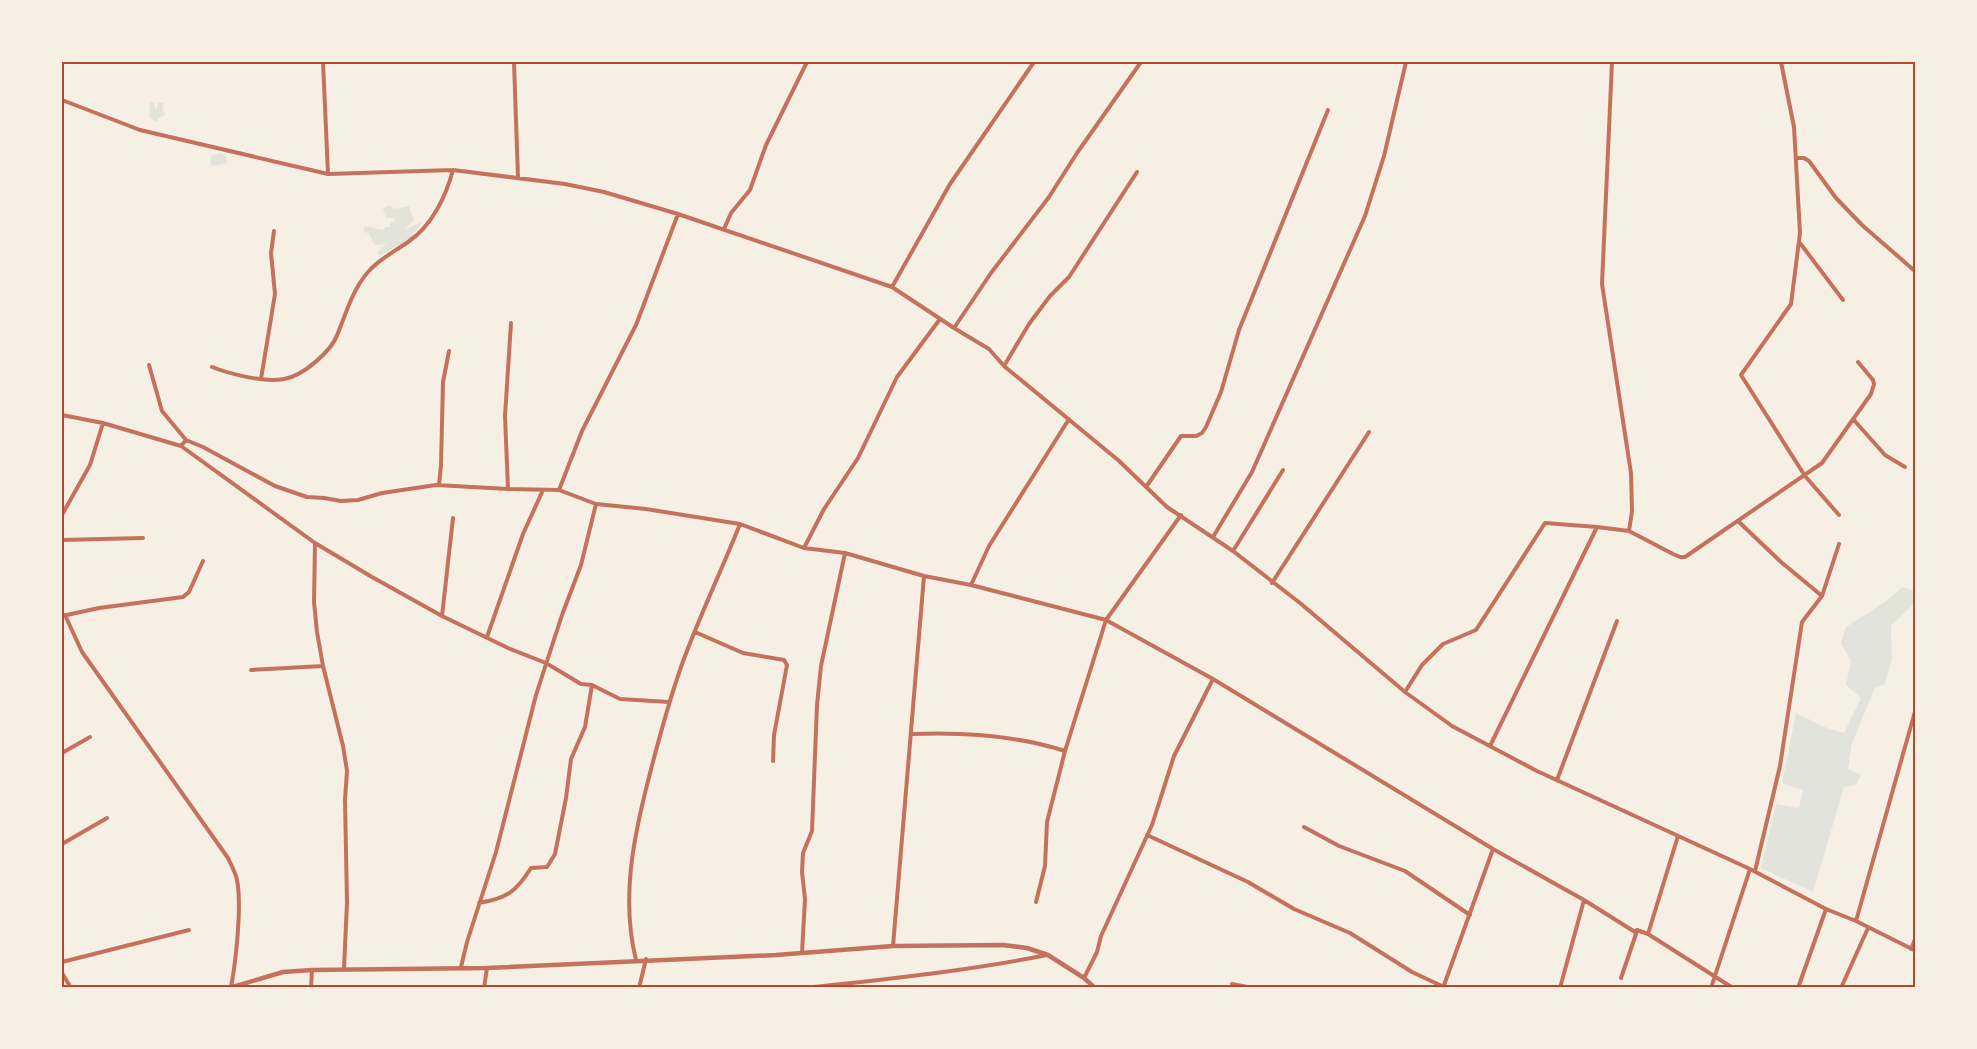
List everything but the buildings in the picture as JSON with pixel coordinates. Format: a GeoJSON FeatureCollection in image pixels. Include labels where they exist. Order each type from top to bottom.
{"type":"FeatureCollection","features":[{"type":"Feature","properties":{"kind":"street"},"geometry":{"type":"LineString","coordinates":[[323,62],[328,174]]}},
{"type":"Feature","properties":{"kind":"street"},"geometry":{"type":"LineString","coordinates":[[514,62],[518,178]]}},
{"type":"Feature","properties":{"kind":"street"},"geometry":{"type":"LineString","coordinates":[[724,230],[731,213],[750,190],[766,145],[807,62]]}},
{"type":"Feature","properties":{"kind":"street"},"geometry":{"type":"LineString","coordinates":[[892,287],[950,184],[1034,62]]}},
{"type":"Feature","properties":{"kind":"street"},"geometry":{"type":"LineString","coordinates":[[954,328],[991,273],[1049,197],[1141,62]]}},
{"type":"Feature","properties":{"kind":"street"},"geometry":{"type":"LineString","coordinates":[[1213,537],[1252,472],[1344,259],[1365,216],[1382,165],[1406,62]]}},
{"type":"Feature","properties":{"kind":"street"},"geometry":{"type":"LineString","coordinates":[[1612,62],[1602,284],[1631,473],[1632,511],[1629,531]]}},
{"type":"Feature","properties":{"kind":"street"},"geometry":{"type":"LineString","coordinates":[[1781,62],[1794,127],[1799,243],[1791,304],[1741,375],[1805,476],[1839,515]]}},
{"type":"Feature","properties":{"kind":"street"},"geometry":{"type":"LineString","coordinates":[[62,100],[140,130],[328,174],[453,170],[565,184],[604,192],[678,214],[892,287],[989,349],[1004,366],[1167,507],[1233,550],[1405,692],[1452,726],[1557,780],[1752,870],[1826,909],[1856,921],[1913,950],[1916,937]]}},
{"type":"Feature","properties":{"kind":"street"},"geometry":{"type":"LineString","coordinates":[[1146,487],[1181,436],[1196,436],[1206,427],[1221,392],[1239,330],[1328,110]]}},
{"type":"Feature","properties":{"kind":"street"},"geometry":{"type":"LineString","coordinates":[[1796,158],[1804,158],[1809,162],[1836,198],[1916,272]]}},
{"type":"Feature","properties":{"kind":"street"},"geometry":{"type":"LineString","coordinates":[[212,367],[261,379],[285,379],[306,369],[323,355],[338,335],[341,321],[368,272],[387,255],[411,241],[430,219],[446,195],[453,170]]}},
{"type":"Feature","properties":{"kind":"street"},"geometry":{"type":"LineString","coordinates":[[1004,366],[1029,324],[1050,296],[1069,277],[1137,172]]}},
{"type":"Feature","properties":{"kind":"street"},"geometry":{"type":"LineString","coordinates":[[559,490],[582,431],[636,325],[678,214]]}},
{"type":"Feature","properties":{"kind":"street"},"geometry":{"type":"LineString","coordinates":[[261,379],[275,294],[271,253],[274,231]]}},
{"type":"Feature","properties":{"kind":"street"},"geometry":{"type":"LineString","coordinates":[[1799,243],[1844,300]]}},
{"type":"Feature","properties":{"kind":"street"},"geometry":{"type":"LineString","coordinates":[[804,548],[824,509],[858,458],[897,377],[940,319]]}},
{"type":"Feature","properties":{"kind":"street"},"geometry":{"type":"LineString","coordinates":[[508,489],[505,416],[511,323]]}},
{"type":"Feature","properties":{"kind":"street"},"geometry":{"type":"LineString","coordinates":[[439,485],[443,382],[449,351]]}},
{"type":"Feature","properties":{"kind":"street"},"geometry":{"type":"LineString","coordinates":[[1405,692],[1422,665],[1443,644],[1476,630],[1545,522],[1629,531],[1680,557],[1685,557],[1805,476],[1822,463],[1871,394],[1874,381],[1857,362]]}},
{"type":"Feature","properties":{"kind":"street"},"geometry":{"type":"LineString","coordinates":[[149,365],[162,411],[186,440],[275,486],[307,497],[340,501],[358,500],[381,493],[439,485],[559,490],[596,504],[646,509],[740,524],[804,548],[845,553],[924,576],[971,585],[1106,620],[1213,679],[1493,849],[1584,900],[1635,932],[1637,930],[1648,934],[1733,987]]}},
{"type":"Feature","properties":{"kind":"street"},"geometry":{"type":"LineString","coordinates":[[62,415],[104,423],[181,446],[315,543],[442,616],[508,648],[546,663],[581,684],[592,685],[620,699],[669,702]]}},
{"type":"Feature","properties":{"kind":"street"},"geometry":{"type":"LineString","coordinates":[[1853,419],[1885,455],[1905,467]]}},
{"type":"Feature","properties":{"kind":"street"},"geometry":{"type":"LineString","coordinates":[[971,585],[989,546],[1069,420]]}},
{"type":"Feature","properties":{"kind":"street"},"geometry":{"type":"LineString","coordinates":[[63,513],[90,465],[104,423]]}},
{"type":"Feature","properties":{"kind":"street"},"geometry":{"type":"LineString","coordinates":[[1272,583],[1368,432]]}},
{"type":"Feature","properties":{"kind":"street"},"geometry":{"type":"LineString","coordinates":[[181,446],[186,440]]}},
{"type":"Feature","properties":{"kind":"street"},"geometry":{"type":"LineString","coordinates":[[1233,550],[1283,470]]}},
{"type":"Feature","properties":{"kind":"street"},"geometry":{"type":"LineString","coordinates":[[487,637],[523,534],[543,490]]}},
{"type":"Feature","properties":{"kind":"street"},"geometry":{"type":"LineString","coordinates":[[461,967],[495,852],[536,695],[580,565],[596,504]]}},
{"type":"Feature","properties":{"kind":"street"},"geometry":{"type":"LineString","coordinates":[[1036,902],[1045,866],[1047,822],[1065,750],[1106,620],[1181,515]]}},
{"type":"Feature","properties":{"kind":"street"},"geometry":{"type":"LineString","coordinates":[[442,616],[453,518]]}},
{"type":"Feature","properties":{"kind":"street"},"geometry":{"type":"LineString","coordinates":[[1739,522],[1781,562],[1822,596]]}},
{"type":"Feature","properties":{"kind":"street"},"geometry":{"type":"LineString","coordinates":[[636,960],[631,941],[628,898],[631,857],[646,789],[669,702],[740,524]]}},
{"type":"Feature","properties":{"kind":"street"},"geometry":{"type":"LineString","coordinates":[[1490,746],[1597,527]]}},
{"type":"Feature","properties":{"kind":"street"},"geometry":{"type":"LineString","coordinates":[[62,540],[143,538]]}},
{"type":"Feature","properties":{"kind":"street"},"geometry":{"type":"LineString","coordinates":[[315,543],[314,602],[322,666],[343,746],[347,771],[344,969]]}},
{"type":"Feature","properties":{"kind":"street"},"geometry":{"type":"LineString","coordinates":[[1711,987],[1752,870],[1780,766],[1802,622],[1822,596],[1839,544]]}},
{"type":"Feature","properties":{"kind":"street"},"geometry":{"type":"LineString","coordinates":[[802,953],[805,899],[803,854],[812,831],[817,705],[821,666],[845,553]]}},
{"type":"Feature","properties":{"kind":"street"},"geometry":{"type":"LineString","coordinates":[[203,561],[189,592],[183,597],[99,608],[63,616],[82,652],[228,858],[237,879],[238,893],[235,966],[230,987],[283,972],[312,970],[487,968],[802,953],[893,946],[1003,945],[1027,948],[1048,955],[1095,987]]}},
{"type":"Feature","properties":{"kind":"street"},"geometry":{"type":"LineString","coordinates":[[893,946],[924,576]]}},
{"type":"Feature","properties":{"kind":"street"},"geometry":{"type":"LineString","coordinates":[[1557,780],[1617,621]]}},
{"type":"Feature","properties":{"kind":"street"},"geometry":{"type":"LineString","coordinates":[[695,632],[742,653],[784,660],[787,665],[774,735],[773,761]]}},
{"type":"Feature","properties":{"kind":"street"},"geometry":{"type":"LineString","coordinates":[[251,670],[322,666]]}},
{"type":"Feature","properties":{"kind":"street"},"geometry":{"type":"LineString","coordinates":[[1084,978],[1147,836],[1174,756],[1213,679]]}},
{"type":"Feature","properties":{"kind":"street"},"geometry":{"type":"LineString","coordinates":[[479,903],[492,901],[519,888],[531,868],[547,867],[555,854],[571,759],[585,727],[592,685]]}},
{"type":"Feature","properties":{"kind":"street"},"geometry":{"type":"LineString","coordinates":[[1856,921],[1916,708]]}},
{"type":"Feature","properties":{"kind":"street"},"geometry":{"type":"LineString","coordinates":[[912,734],[946,733],[995,738],[1065,750]]}},
{"type":"Feature","properties":{"kind":"street"},"geometry":{"type":"LineString","coordinates":[[62,753],[90,737]]}},
{"type":"Feature","properties":{"kind":"street"},"geometry":{"type":"LineString","coordinates":[[62,844],[107,818]]}},
{"type":"Feature","properties":{"kind":"street"},"geometry":{"type":"LineString","coordinates":[[1304,827],[1339,846],[1405,871],[1470,915]]}},
{"type":"Feature","properties":{"kind":"street"},"geometry":{"type":"LineString","coordinates":[[1147,836],[1248,882],[1294,909],[1350,933],[1412,972],[1443,987],[1493,849]]}},
{"type":"Feature","properties":{"kind":"street"},"geometry":{"type":"LineString","coordinates":[[1648,934],[1678,836]]}},
{"type":"Feature","properties":{"kind":"street"},"geometry":{"type":"LineString","coordinates":[[1560,987],[1584,900]]}},
{"type":"Feature","properties":{"kind":"street"},"geometry":{"type":"LineString","coordinates":[[1798,987],[1826,909]]}},
{"type":"Feature","properties":{"kind":"street"},"geometry":{"type":"LineString","coordinates":[[1841,987],[1868,928]]}},
{"type":"Feature","properties":{"kind":"street"},"geometry":{"type":"LineString","coordinates":[[62,962],[189,930]]}},
{"type":"Feature","properties":{"kind":"street"},"geometry":{"type":"LineString","coordinates":[[1621,978],[1637,930]]}},
{"type":"Feature","properties":{"kind":"street"},"geometry":{"type":"LineString","coordinates":[[805,987],[937,973],[1048,955]]}},
{"type":"Feature","properties":{"kind":"street"},"geometry":{"type":"LineString","coordinates":[[639,987],[646,959]]}},
{"type":"Feature","properties":{"kind":"street"},"geometry":{"type":"LineString","coordinates":[[484,987],[487,968]]}},
{"type":"Feature","properties":{"kind":"street"},"geometry":{"type":"LineString","coordinates":[[311,987],[312,970]]}},
{"type":"Feature","properties":{"kind":"street"},"geometry":{"type":"LineString","coordinates":[[62,973],[71,987]]}},
{"type":"Feature","properties":{"kind":"street"},"geometry":{"type":"LineString","coordinates":[[1232,984],[1252,987]]}},
{"type":"Feature","properties":{"kind":"shaded area"},"geometry":{"type":"Polygon","coordinates":[[[150,102],[153,102],[156,110],[158,102],[164,103],[162,111],[165,112],[164,116],[156,122],[149,117],[150,102]]]}},
{"type":"Feature","properties":{"kind":"shaded area"},"geometry":{"type":"Polygon","coordinates":[[[221,153],[226,157],[227,163],[212,166],[210,161],[212,155],[221,153]]]}},
{"type":"Feature","properties":{"kind":"shaded area"},"geometry":{"type":"Polygon","coordinates":[[[388,205],[396,209],[409,206],[414,220],[404,230],[422,222],[411,238],[380,256],[377,253],[386,244],[374,245],[369,233],[363,232],[365,226],[383,230],[385,227],[390,227],[390,222],[395,222],[394,218],[386,218],[383,209],[388,205]]]}},
{"type":"Feature","properties":{"kind":"shaded area"},"geometry":{"type":"Polygon","coordinates":[[[1902,587],[1915,591],[1915,603],[1891,626],[1892,659],[1885,684],[1875,688],[1852,743],[1848,769],[1861,775],[1856,785],[1844,787],[1813,892],[1761,868],[1776,804],[1799,808],[1803,790],[1782,783],[1796,713],[1829,729],[1844,733],[1861,698],[1846,685],[1851,661],[1841,643],[1846,627],[1885,602],[1902,587]]]}}]}
